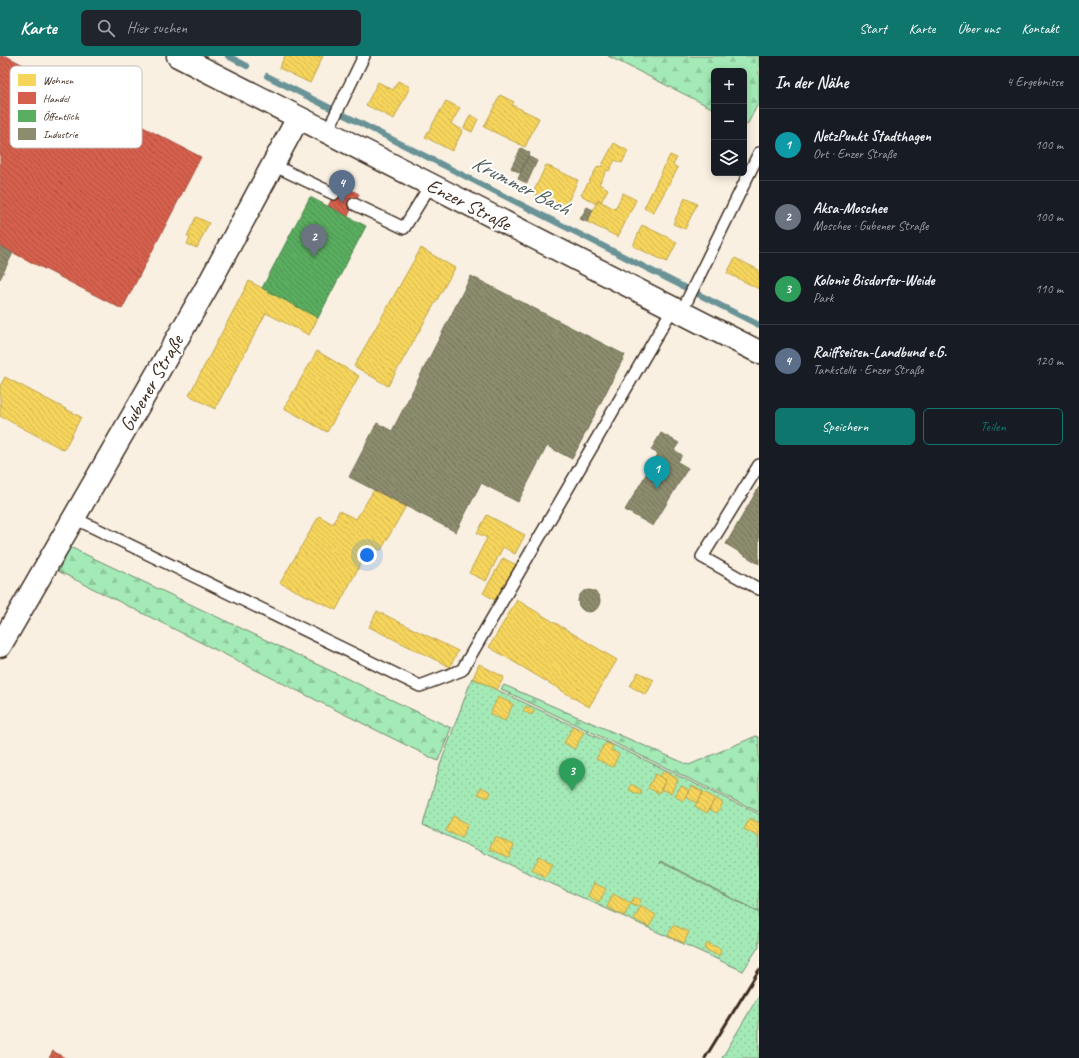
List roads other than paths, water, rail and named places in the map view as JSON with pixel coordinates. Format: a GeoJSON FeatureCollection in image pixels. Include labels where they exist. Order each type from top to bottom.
{"type":"FeatureCollection","features":[{"type":"Feature","properties":{"kind":"main road","name":"Enzer Straße"},"geometry":{"type":"LineString","coordinates":[[178,56],[298,118],[334,119],[431,184],[681,306],[759,352]]}},
{"type":"Feature","properties":{"kind":"main road","name":"Gubener Straße"},"geometry":{"type":"LineString","coordinates":[[0,646],[211,280],[298,118]]}},
{"type":"Feature","properties":{"kind":"lane"},"geometry":{"type":"LineString","coordinates":[[334,119],[364,56]]}},
{"type":"Feature","properties":{"kind":"lane"},"geometry":{"type":"LineString","coordinates":[[74,518],[420,686],[462,670],[681,306],[694,287],[759,153]]}},
{"type":"Feature","properties":{"kind":"lane"},"geometry":{"type":"LineString","coordinates":[[273,165],[334,194]]}},
{"type":"Feature","properties":{"kind":"lane"},"geometry":{"type":"LineString","coordinates":[[354,204],[404,228],[431,184]]}},
{"type":"Feature","properties":{"kind":"lane"},"geometry":{"type":"LineString","coordinates":[[759,466],[702,557],[759,589]]}},
{"type":"Feature","properties":{"kind":"waterway","name":"Krummer Bach"},"geometry":{"type":"LineString","coordinates":[[228,56],[247,66]]}},
{"type":"Feature","properties":{"kind":"waterway","name":"Krummer Bach"},"geometry":{"type":"LineString","coordinates":[[267,76],[759,325]]}},
{"type":"Feature","properties":{"kind":"railway"},"geometry":{"type":"LineString","coordinates":[[705,1058],[759,970]]}},
{"type":"Feature","properties":{"kind":"place","name":"Raiffseisen-Landbund e.G."},"geometry":{"type":"Point","coordinates":[342,203]}},
{"type":"Feature","properties":{"kind":"place","name":"Aksa-Moschee"},"geometry":{"type":"Point","coordinates":[314,257]}},
{"type":"Feature","properties":{"kind":"place","name":"NetzPunkt Stadthagen"},"geometry":{"type":"Point","coordinates":[657,489]}},
{"type":"Feature","properties":{"kind":"place","name":"Kolonie Bisdorfer-Weide"},"geometry":{"type":"Point","coordinates":[572,791]}}]}
